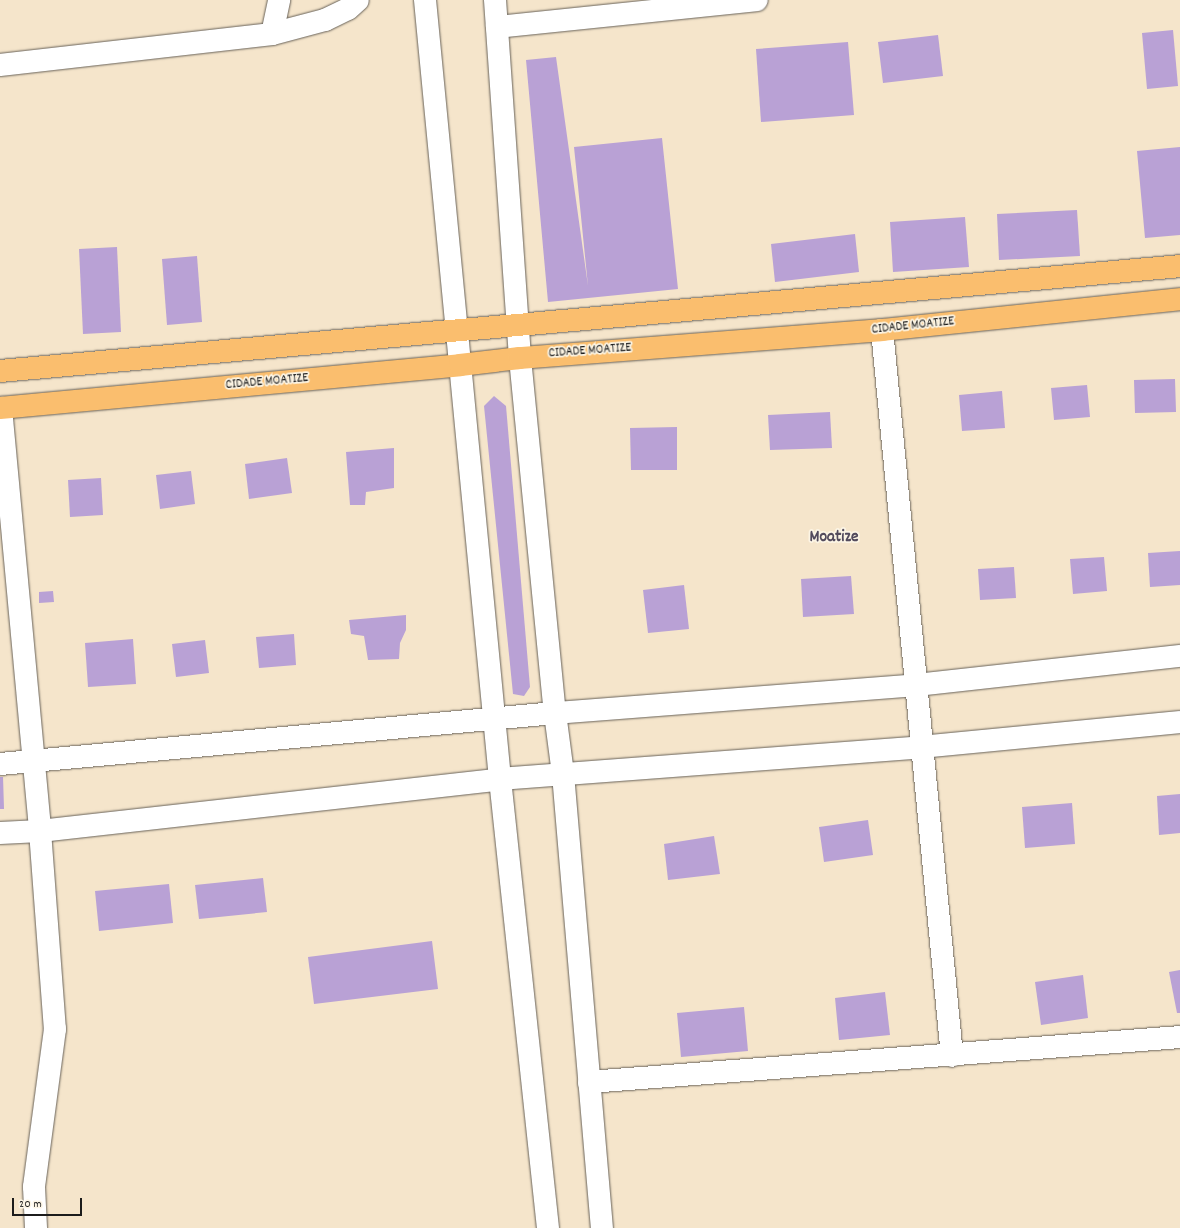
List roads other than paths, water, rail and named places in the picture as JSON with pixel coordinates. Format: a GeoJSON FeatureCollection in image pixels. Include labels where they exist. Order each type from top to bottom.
{"type":"FeatureCollection","features":[{"type":"Feature","properties":{"kind":"highway"},"geometry":{"type":"LineString","coordinates":[[0,371],[1180,266]]}},
{"type":"Feature","properties":{"kind":"highway","name":"CIDADE MOATIZE"},"geometry":{"type":"LineString","coordinates":[[1,408],[460,365],[520,358],[882,330],[1180,299]]}},
{"type":"Feature","properties":{"kind":"street"},"geometry":{"type":"LineString","coordinates":[[272,34],[279,0]]}},
{"type":"Feature","properties":{"kind":"street"},"geometry":{"type":"LineString","coordinates":[[0,65],[272,34],[325,20],[348,9],[358,0]]}},
{"type":"Feature","properties":{"kind":"street"},"geometry":{"type":"LineString","coordinates":[[425,0],[458,330],[460,365],[500,779],[548,1228]]}},
{"type":"Feature","properties":{"kind":"street"},"geometry":{"type":"LineString","coordinates":[[495,0],[520,358],[555,713],[563,774],[602,1228]]}},
{"type":"Feature","properties":{"kind":"street"},"geometry":{"type":"LineString","coordinates":[[497,27],[757,0]]}},
{"type":"Feature","properties":{"kind":"street"},"geometry":{"type":"LineString","coordinates":[[882,330],[921,747],[952,1056]]}},
{"type":"Feature","properties":{"kind":"street"},"geometry":{"type":"LineString","coordinates":[[1,408],[40,831],[54,1029],[34,1187],[36,1228]]}},
{"type":"Feature","properties":{"kind":"street"},"geometry":{"type":"LineString","coordinates":[[0,764],[495,718],[916,685],[1180,656]]}},
{"type":"Feature","properties":{"kind":"street"},"geometry":{"type":"LineString","coordinates":[[0,833],[40,831],[500,779],[921,747],[1180,722]]}},
{"type":"Feature","properties":{"kind":"street"},"geometry":{"type":"LineString","coordinates":[[589,1082],[952,1056],[1180,1037]]}},
{"type":"Feature","properties":{"kind":"district","name":"Moatize"},"geometry":{"type":"Point","coordinates":[834,539]}}]}
